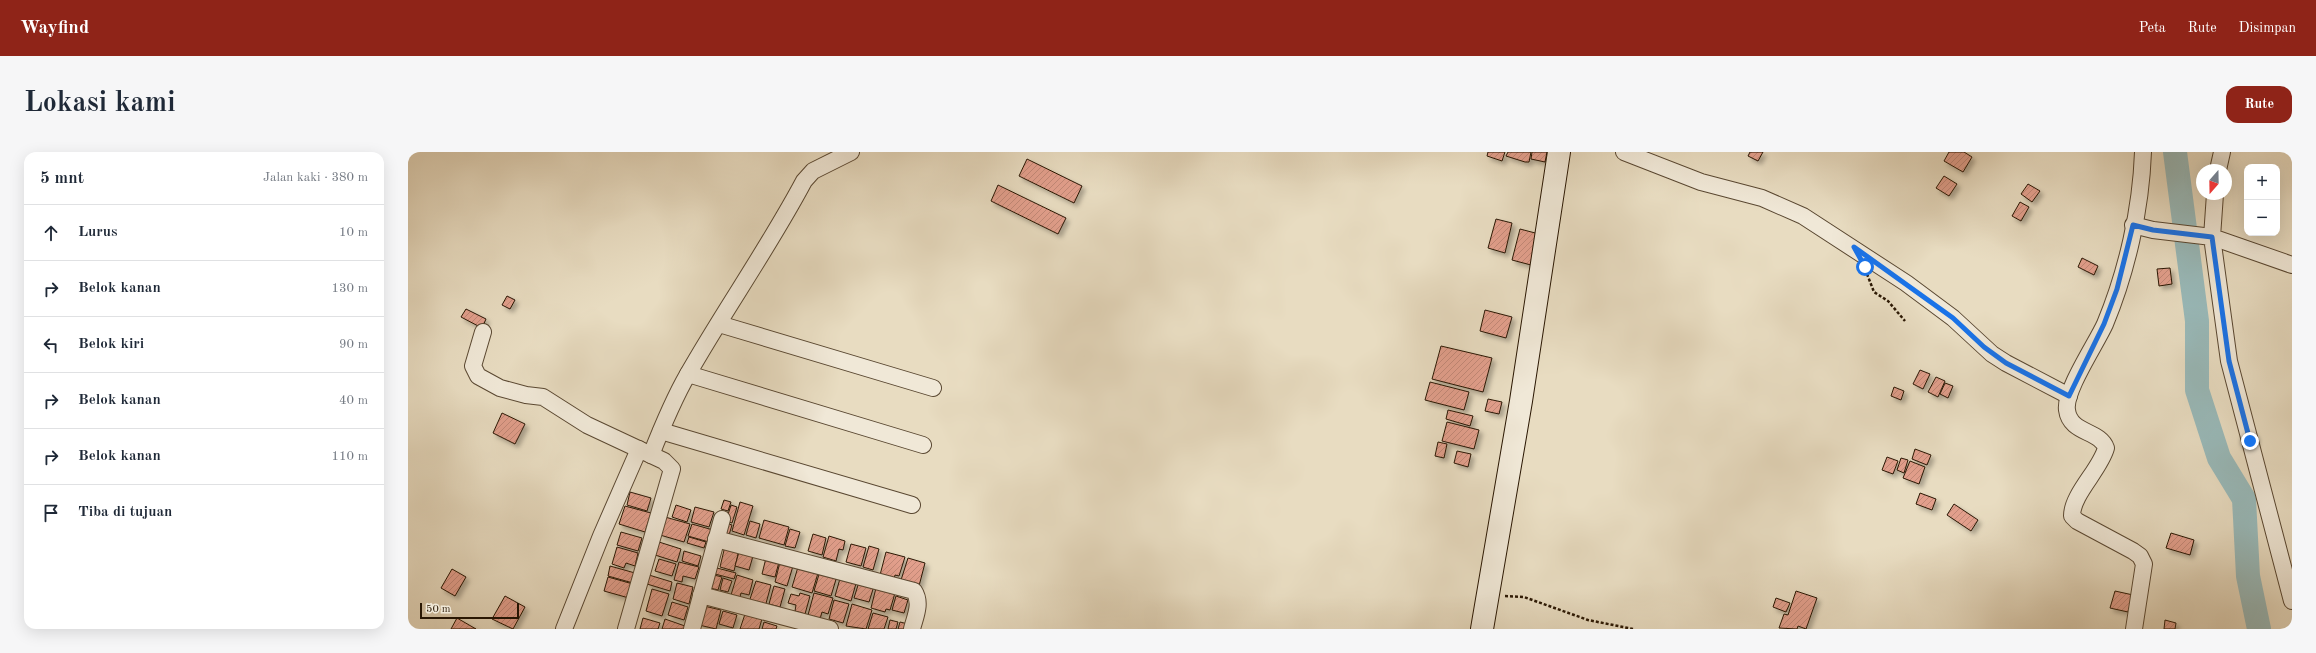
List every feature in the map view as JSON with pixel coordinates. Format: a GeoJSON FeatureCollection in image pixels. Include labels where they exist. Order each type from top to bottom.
{"type":"FeatureCollection","features":[{"type":"Feature","properties":{"kind":"main road"},"geometry":{"type":"LineString","coordinates":[[1482,629],[1521,401],[1559,152]]}},
{"type":"Feature","properties":{"kind":"street"},"geometry":{"type":"LineString","coordinates":[[564,629],[601,536],[645,452],[661,430],[688,374],[765,251],[804,181],[813,171],[851,152]]}},
{"type":"Feature","properties":{"kind":"street"},"geometry":{"type":"LineString","coordinates":[[1624,152],[1701,182],[1762,198],[1803,216],[1854,247],[1953,318],[2001,360],[2069,396]]}},
{"type":"Feature","properties":{"kind":"street"},"geometry":{"type":"LineString","coordinates":[[2134,629],[2144,564],[2140,556],[2077,521],[2072,516],[2080,494],[2101,462],[2106,448],[2100,440],[2081,431],[2071,423],[2067,410],[2069,396],[2104,324],[2117,289],[2133,225],[2142,172],[2143,152]]}},
{"type":"Feature","properties":{"kind":"street"},"geometry":{"type":"LineString","coordinates":[[2219,164],[2222,152]]}},
{"type":"Feature","properties":{"kind":"street"},"geometry":{"type":"LineString","coordinates":[[2214,200],[2205,236],[2229,361],[2292,601]]}},
{"type":"Feature","properties":{"kind":"street"},"geometry":{"type":"LineString","coordinates":[[2133,225],[2175,233],[2205,236],[2292,265]]}},
{"type":"Feature","properties":{"kind":"street"},"geometry":{"type":"LineString","coordinates":[[719,324],[933,388]]}},
{"type":"Feature","properties":{"kind":"street"},"geometry":{"type":"LineString","coordinates":[[483,332],[473,366],[478,376],[500,388],[526,395],[543,397],[587,425],[669,465],[671,476],[626,629]]}},
{"type":"Feature","properties":{"kind":"street"},"geometry":{"type":"LineString","coordinates":[[688,374],[923,445]]}},
{"type":"Feature","properties":{"kind":"street"},"geometry":{"type":"LineString","coordinates":[[661,430],[912,505]]}},
{"type":"Feature","properties":{"kind":"street"},"geometry":{"type":"LineString","coordinates":[[692,629],[722,519]]}},
{"type":"Feature","properties":{"kind":"street"},"geometry":{"type":"LineString","coordinates":[[716,539],[914,591],[918,601],[918,608],[912,629]]}},
{"type":"Feature","properties":{"kind":"street"},"geometry":{"type":"LineString","coordinates":[[701,595],[830,629]]}},
{"type":"Feature","properties":{"kind":"path"},"geometry":{"type":"LineString","coordinates":[[1854,247],[1865,267],[1874,292],[1888,301],[1905,321]]}},
{"type":"Feature","properties":{"kind":"path"},"geometry":{"type":"LineString","coordinates":[[1488,594],[1524,597],[1588,620],[1633,629]]}},
{"type":"Feature","properties":{"kind":"building"},"geometry":{"type":"Polygon","coordinates":[[[1488,152],[1505,152],[1502,161],[1487,156],[1488,152]]]}},
{"type":"Feature","properties":{"kind":"building"},"geometry":{"type":"Polygon","coordinates":[[[1508,152],[1531,152],[1529,162],[1506,156],[1508,152]]]}},
{"type":"Feature","properties":{"kind":"building"},"geometry":{"type":"Polygon","coordinates":[[[1532,152],[1547,152],[1545,162],[1531,159],[1532,152]]]}},
{"type":"Feature","properties":{"kind":"building"},"geometry":{"type":"Polygon","coordinates":[[[1750,152],[1763,152],[1758,161],[1748,156],[1750,152]]]}},
{"type":"Feature","properties":{"kind":"building"},"geometry":{"type":"Polygon","coordinates":[[[1949,152],[1964,152],[1972,157],[1963,172],[1944,161],[1949,152]]]}},
{"type":"Feature","properties":{"kind":"building"},"geometry":{"type":"Polygon","coordinates":[[[1027,159],[1082,186],[1074,203],[1019,176],[1027,159]]]}},
{"type":"Feature","properties":{"kind":"building"},"geometry":{"type":"Polygon","coordinates":[[[1944,176],[1957,184],[1949,196],[1936,188],[1944,176]]]}},
{"type":"Feature","properties":{"kind":"building"},"geometry":{"type":"Polygon","coordinates":[[[2028,184],[2040,191],[2032,202],[2021,194],[2028,184]]]}},
{"type":"Feature","properties":{"kind":"building"},"geometry":{"type":"Polygon","coordinates":[[[998,185],[1066,218],[1058,234],[991,201],[998,185]]]}},
{"type":"Feature","properties":{"kind":"building"},"geometry":{"type":"Polygon","coordinates":[[[2020,202],[2029,207],[2021,221],[2012,216],[2020,202]]]}},
{"type":"Feature","properties":{"kind":"building"},"geometry":{"type":"Polygon","coordinates":[[[1496,219],[1512,223],[1505,253],[1488,248],[1496,219]]]}},
{"type":"Feature","properties":{"kind":"building"},"geometry":{"type":"Polygon","coordinates":[[[1520,229],[1539,234],[1531,265],[1512,260],[1520,229]]]}},
{"type":"Feature","properties":{"kind":"building"},"geometry":{"type":"Polygon","coordinates":[[[2082,258],[2098,266],[2094,275],[2078,267],[2082,258]]]}},
{"type":"Feature","properties":{"kind":"building"},"geometry":{"type":"Polygon","coordinates":[[[2170,268],[2172,284],[2159,286],[2157,269],[2170,268]]]}},
{"type":"Feature","properties":{"kind":"building"},"geometry":{"type":"Polygon","coordinates":[[[507,296],[515,300],[510,309],[502,305],[507,296]]]}},
{"type":"Feature","properties":{"kind":"building"},"geometry":{"type":"Polygon","coordinates":[[[466,309],[486,319],[482,328],[461,317],[466,309]]]}},
{"type":"Feature","properties":{"kind":"building"},"geometry":{"type":"Polygon","coordinates":[[[1485,310],[1512,317],[1506,338],[1480,331],[1485,310]]]}},
{"type":"Feature","properties":{"kind":"building"},"geometry":{"type":"Polygon","coordinates":[[[1441,346],[1492,358],[1483,392],[1432,379],[1441,346]]]}},
{"type":"Feature","properties":{"kind":"building"},"geometry":{"type":"Polygon","coordinates":[[[1920,370],[1930,374],[1923,389],[1913,384],[1920,370]]]}},
{"type":"Feature","properties":{"kind":"building"},"geometry":{"type":"Polygon","coordinates":[[[1936,377],[1945,381],[1938,397],[1928,392],[1936,377]]]}},
{"type":"Feature","properties":{"kind":"building"},"geometry":{"type":"Polygon","coordinates":[[[1430,382],[1469,392],[1464,410],[1425,400],[1430,382]]]}},
{"type":"Feature","properties":{"kind":"building"},"geometry":{"type":"Polygon","coordinates":[[[1945,383],[1953,386],[1948,398],[1940,394],[1945,383]]]}},
{"type":"Feature","properties":{"kind":"building"},"geometry":{"type":"Polygon","coordinates":[[[1894,387],[1904,391],[1901,400],[1891,396],[1894,387]]]}},
{"type":"Feature","properties":{"kind":"building"},"geometry":{"type":"Polygon","coordinates":[[[1488,399],[1502,402],[1499,414],[1485,411],[1488,399]]]}},
{"type":"Feature","properties":{"kind":"building"},"geometry":{"type":"Polygon","coordinates":[[[1448,410],[1473,416],[1470,426],[1446,419],[1448,410]]]}},
{"type":"Feature","properties":{"kind":"building"},"geometry":{"type":"Polygon","coordinates":[[[502,413],[525,424],[515,444],[493,433],[502,413]]]}},
{"type":"Feature","properties":{"kind":"building"},"geometry":{"type":"Polygon","coordinates":[[[1447,422],[1479,430],[1474,449],[1442,441],[1447,422]]]}},
{"type":"Feature","properties":{"kind":"building"},"geometry":{"type":"Polygon","coordinates":[[[1438,442],[1447,444],[1444,458],[1435,456],[1438,442]]]}},
{"type":"Feature","properties":{"kind":"building"},"geometry":{"type":"Polygon","coordinates":[[[1915,449],[1931,455],[1927,465],[1912,459],[1915,449]]]}},
{"type":"Feature","properties":{"kind":"building"},"geometry":{"type":"Polygon","coordinates":[[[1457,451],[1471,454],[1468,467],[1454,463],[1457,451]]]}},
{"type":"Feature","properties":{"kind":"building"},"geometry":{"type":"Polygon","coordinates":[[[1887,457],[1898,461],[1893,474],[1882,470],[1887,457]]]}},
{"type":"Feature","properties":{"kind":"building"},"geometry":{"type":"Polygon","coordinates":[[[1901,458],[1908,460],[1904,473],[1897,470],[1901,458]]]}},
{"type":"Feature","properties":{"kind":"building"},"geometry":{"type":"Polygon","coordinates":[[[1910,461],[1925,467],[1919,484],[1903,478],[1910,461]]]}},
{"type":"Feature","properties":{"kind":"building"},"geometry":{"type":"Polygon","coordinates":[[[630,492],[651,498],[647,511],[627,505],[630,492]]]}},
{"type":"Feature","properties":{"kind":"building"},"geometry":{"type":"Polygon","coordinates":[[[1920,493],[1936,499],[1932,510],[1916,504],[1920,493]]]}},
{"type":"Feature","properties":{"kind":"building"},"geometry":{"type":"Polygon","coordinates":[[[724,500],[731,502],[728,511],[721,509],[724,500]]]}},
{"type":"Feature","properties":{"kind":"building"},"geometry":{"type":"Polygon","coordinates":[[[740,502],[753,506],[744,535],[732,531],[740,502]]]}},
{"type":"Feature","properties":{"kind":"building"},"geometry":{"type":"Polygon","coordinates":[[[1954,504],[1978,520],[1971,531],[1947,515],[1954,504]]]}},
{"type":"Feature","properties":{"kind":"building"},"geometry":{"type":"Polygon","coordinates":[[[676,505],[691,510],[687,522],[672,517],[676,505]]]}},
{"type":"Feature","properties":{"kind":"building"},"geometry":{"type":"Polygon","coordinates":[[[731,505],[737,507],[732,523],[726,521],[731,505]]]}},
{"type":"Feature","properties":{"kind":"building"},"geometry":{"type":"Polygon","coordinates":[[[625,506],[651,513],[645,532],[619,524],[625,506]]]}},
{"type":"Feature","properties":{"kind":"building"},"geometry":{"type":"Polygon","coordinates":[[[695,507],[714,512],[709,527],[691,522],[695,507]]]}},
{"type":"Feature","properties":{"kind":"building"},"geometry":{"type":"Polygon","coordinates":[[[665,517],[690,524],[684,542],[660,535],[665,517]]]}},
{"type":"Feature","properties":{"kind":"building"},"geometry":{"type":"Polygon","coordinates":[[[764,520],[789,527],[784,545],[759,538],[764,520]]]}},
{"type":"Feature","properties":{"kind":"building"},"geometry":{"type":"Polygon","coordinates":[[[750,521],[760,524],[756,538],[746,535],[750,521]]]}},
{"type":"Feature","properties":{"kind":"building"},"geometry":{"type":"Polygon","coordinates":[[[726,523],[732,525],[729,535],[723,533],[726,523]]]}},
{"type":"Feature","properties":{"kind":"building"},"geometry":{"type":"Polygon","coordinates":[[[692,524],[713,530],[709,542],[688,536],[692,524]]]}},
{"type":"Feature","properties":{"kind":"building"},"geometry":{"type":"Polygon","coordinates":[[[790,529],[800,532],[795,548],[785,546],[790,529]]]}},
{"type":"Feature","properties":{"kind":"building"},"geometry":{"type":"Polygon","coordinates":[[[621,532],[642,538],[638,551],[617,545],[621,532]]]}},
{"type":"Feature","properties":{"kind":"building"},"geometry":{"type":"Polygon","coordinates":[[[2171,533],[2194,540],[2190,555],[2166,548],[2171,533]]]}},
{"type":"Feature","properties":{"kind":"building"},"geometry":{"type":"Polygon","coordinates":[[[813,534],[826,538],[822,555],[808,551],[813,534]]]}},
{"type":"Feature","properties":{"kind":"building"},"geometry":{"type":"Polygon","coordinates":[[[829,536],[845,541],[843,550],[839,549],[836,561],[823,557],[829,536]]]}},
{"type":"Feature","properties":{"kind":"building"},"geometry":{"type":"Polygon","coordinates":[[[689,537],[706,542],[704,548],[687,543],[689,537]]]}},
{"type":"Feature","properties":{"kind":"building"},"geometry":{"type":"Polygon","coordinates":[[[659,542],[681,549],[677,562],[655,555],[659,542]]]}},
{"type":"Feature","properties":{"kind":"building"},"geometry":{"type":"Polygon","coordinates":[[[851,544],[866,548],[861,566],[846,562],[851,544]]]}},
{"type":"Feature","properties":{"kind":"building"},"geometry":{"type":"Polygon","coordinates":[[[725,546],[739,550],[734,571],[720,567],[725,546]]]}},
{"type":"Feature","properties":{"kind":"building"},"geometry":{"type":"Polygon","coordinates":[[[869,546],[879,549],[873,570],[863,567],[869,546]]]}},
{"type":"Feature","properties":{"kind":"building"},"geometry":{"type":"Polygon","coordinates":[[[617,547],[638,553],[635,566],[626,563],[624,568],[612,564],[617,547]]]}},
{"type":"Feature","properties":{"kind":"building"},"geometry":{"type":"Polygon","coordinates":[[[684,551],[701,556],[698,566],[682,561],[684,551]]]}},
{"type":"Feature","properties":{"kind":"building"},"geometry":{"type":"Polygon","coordinates":[[[739,552],[753,556],[749,570],[735,566],[739,552]]]}},
{"type":"Feature","properties":{"kind":"building"},"geometry":{"type":"Polygon","coordinates":[[[886,552],[905,557],[899,576],[895,575],[894,579],[880,575],[886,552]]]}},
{"type":"Feature","properties":{"kind":"building"},"geometry":{"type":"Polygon","coordinates":[[[766,558],[779,562],[775,577],[762,574],[766,558]]]}},
{"type":"Feature","properties":{"kind":"building"},"geometry":{"type":"Polygon","coordinates":[[[908,558],[925,563],[919,586],[901,580],[908,558]]]}},
{"type":"Feature","properties":{"kind":"building"},"geometry":{"type":"Polygon","coordinates":[[[659,559],[676,564],[672,576],[655,571],[659,559]]]}},
{"type":"Feature","properties":{"kind":"building"},"geometry":{"type":"Polygon","coordinates":[[[679,562],[699,567],[695,579],[683,576],[682,582],[674,580],[679,562]]]}},
{"type":"Feature","properties":{"kind":"building"},"geometry":{"type":"Polygon","coordinates":[[[780,562],[793,566],[787,586],[775,582],[780,562]]]}},
{"type":"Feature","properties":{"kind":"building"},"geometry":{"type":"Polygon","coordinates":[[[610,566],[635,573],[633,583],[608,576],[610,566]]]}},
{"type":"Feature","properties":{"kind":"building"},"geometry":{"type":"Polygon","coordinates":[[[798,567],[818,573],[812,593],[792,587],[798,567]]]}},
{"type":"Feature","properties":{"kind":"building"},"geometry":{"type":"Polygon","coordinates":[[[717,568],[736,573],[734,579],[715,574],[717,568]]]}},
{"type":"Feature","properties":{"kind":"building"},"geometry":{"type":"Polygon","coordinates":[[[452,569],[466,577],[455,596],[441,588],[452,569]]]}},
{"type":"Feature","properties":{"kind":"building"},"geometry":{"type":"Polygon","coordinates":[[[820,571],[837,576],[831,596],[814,591],[820,571]]]}},
{"type":"Feature","properties":{"kind":"building"},"geometry":{"type":"Polygon","coordinates":[[[649,575],[672,582],[670,591],[647,584],[649,575]]]}},
{"type":"Feature","properties":{"kind":"building"},"geometry":{"type":"Polygon","coordinates":[[[714,575],[722,577],[718,590],[710,588],[714,575]]]}},
{"type":"Feature","properties":{"kind":"building"},"geometry":{"type":"Polygon","coordinates":[[[737,575],[753,580],[749,595],[741,593],[740,597],[731,595],[737,575]]]}},
{"type":"Feature","properties":{"kind":"building"},"geometry":{"type":"Polygon","coordinates":[[[841,575],[857,580],[851,601],[835,596],[841,575]]]}},
{"type":"Feature","properties":{"kind":"building"},"geometry":{"type":"Polygon","coordinates":[[[608,577],[633,584],[629,598],[604,591],[608,577]]]}},
{"type":"Feature","properties":{"kind":"building"},"geometry":{"type":"Polygon","coordinates":[[[723,578],[732,581],[728,592],[720,590],[723,578]]]}},
{"type":"Feature","properties":{"kind":"building"},"geometry":{"type":"Polygon","coordinates":[[[756,581],[771,585],[765,607],[749,602],[756,581]]]}},
{"type":"Feature","properties":{"kind":"building"},"geometry":{"type":"Polygon","coordinates":[[[859,582],[874,586],[869,602],[854,598],[859,582]]]}},
{"type":"Feature","properties":{"kind":"building"},"geometry":{"type":"Polygon","coordinates":[[[677,583],[693,587],[689,604],[673,599],[677,583]]]}},
{"type":"Feature","properties":{"kind":"building"},"geometry":{"type":"Polygon","coordinates":[[[774,586],[785,589],[780,607],[769,604],[774,586]]]}},
{"type":"Feature","properties":{"kind":"building"},"geometry":{"type":"Polygon","coordinates":[[[876,588],[895,593],[890,610],[886,609],[885,612],[871,608],[876,588]]]}},
{"type":"Feature","properties":{"kind":"building"},"geometry":{"type":"Polygon","coordinates":[[[652,589],[669,594],[662,616],[646,611],[652,589]]]}},
{"type":"Feature","properties":{"kind":"building"},"geometry":{"type":"Polygon","coordinates":[[[1796,591],[1817,598],[1806,629],[1798,626],[1797,629],[1779,628],[1784,614],[1788,615],[1796,591]]]}},
{"type":"Feature","properties":{"kind":"building"},"geometry":{"type":"Polygon","coordinates":[[[2115,591],[2133,595],[2128,612],[2110,608],[2115,591]]]}},
{"type":"Feature","properties":{"kind":"building"},"geometry":{"type":"Polygon","coordinates":[[[800,593],[810,596],[805,614],[795,611],[796,605],[788,603],[791,594],[799,596],[800,593]]]}},
{"type":"Feature","properties":{"kind":"building"},"geometry":{"type":"Polygon","coordinates":[[[814,593],[833,598],[828,614],[822,612],[820,619],[808,615],[814,593]]]}},
{"type":"Feature","properties":{"kind":"building"},"geometry":{"type":"Polygon","coordinates":[[[505,596],[525,607],[513,629],[492,619],[505,596]]]}},
{"type":"Feature","properties":{"kind":"building"},"geometry":{"type":"Polygon","coordinates":[[[896,596],[908,600],[904,613],[892,610],[896,596]]]}},
{"type":"Feature","properties":{"kind":"building"},"geometry":{"type":"Polygon","coordinates":[[[1776,598],[1790,603],[1786,612],[1773,607],[1776,598]]]}},
{"type":"Feature","properties":{"kind":"building"},"geometry":{"type":"Polygon","coordinates":[[[834,600],[849,604],[843,623],[829,619],[834,600]]]}},
{"type":"Feature","properties":{"kind":"building"},"geometry":{"type":"Polygon","coordinates":[[[672,602],[688,607],[684,620],[668,615],[672,602]]]}},
{"type":"Feature","properties":{"kind":"building"},"geometry":{"type":"Polygon","coordinates":[[[852,604],[872,610],[866,629],[846,626],[852,604]]]}},
{"type":"Feature","properties":{"kind":"building"},"geometry":{"type":"Polygon","coordinates":[[[704,606],[721,610],[716,629],[699,625],[704,606]]]}},
{"type":"Feature","properties":{"kind":"building"},"geometry":{"type":"Polygon","coordinates":[[[723,611],[737,615],[733,628],[719,624],[723,611]]]}},
{"type":"Feature","properties":{"kind":"building"},"geometry":{"type":"Polygon","coordinates":[[[873,613],[888,617],[884,629],[868,629],[873,613]]]}},
{"type":"Feature","properties":{"kind":"building"},"geometry":{"type":"Polygon","coordinates":[[[745,614],[762,619],[759,629],[740,629],[745,614]]]}},
{"type":"Feature","properties":{"kind":"building"},"geometry":{"type":"Polygon","coordinates":[[[457,618],[476,629],[451,629],[457,618]]]}},
{"type":"Feature","properties":{"kind":"building"},"geometry":{"type":"Polygon","coordinates":[[[643,618],[660,623],[658,629],[640,629],[643,618]]]}},
{"type":"Feature","properties":{"kind":"building"},"geometry":{"type":"Polygon","coordinates":[[[665,619],[685,626],[684,629],[662,629],[665,619]]]}},
{"type":"Feature","properties":{"kind":"building"},"geometry":{"type":"Polygon","coordinates":[[[890,620],[898,622],[896,629],[888,629],[890,620]]]}},
{"type":"Feature","properties":{"kind":"building"},"geometry":{"type":"Polygon","coordinates":[[[2165,620],[2176,623],[2175,629],[2164,629],[2165,620]]]}},
{"type":"Feature","properties":{"kind":"building"},"geometry":{"type":"Polygon","coordinates":[[[764,622],[777,626],[776,629],[762,629],[764,622]]]}},
{"type":"Feature","properties":{"kind":"building"},"geometry":{"type":"Polygon","coordinates":[[[900,622],[908,624],[906,629],[898,629],[900,622]]]}},
{"type":"Feature","properties":{"kind":"waterway"},"geometry":{"type":"LineString","coordinates":[[2175,152],[2197,321],[2197,390],[2219,458],[2244,499],[2248,576],[2259,629]]}},
{"type":"Feature","properties":{"kind":"route"},"geometry":{"type":"LineString","coordinates":[[1865,267],[1854,247],[1906,282],[1953,318],[1992,354],[2069,396],[2104,324],[2117,289],[2133,225],[2153,230],[2212,237],[2229,361],[2250,441]]}}]}
